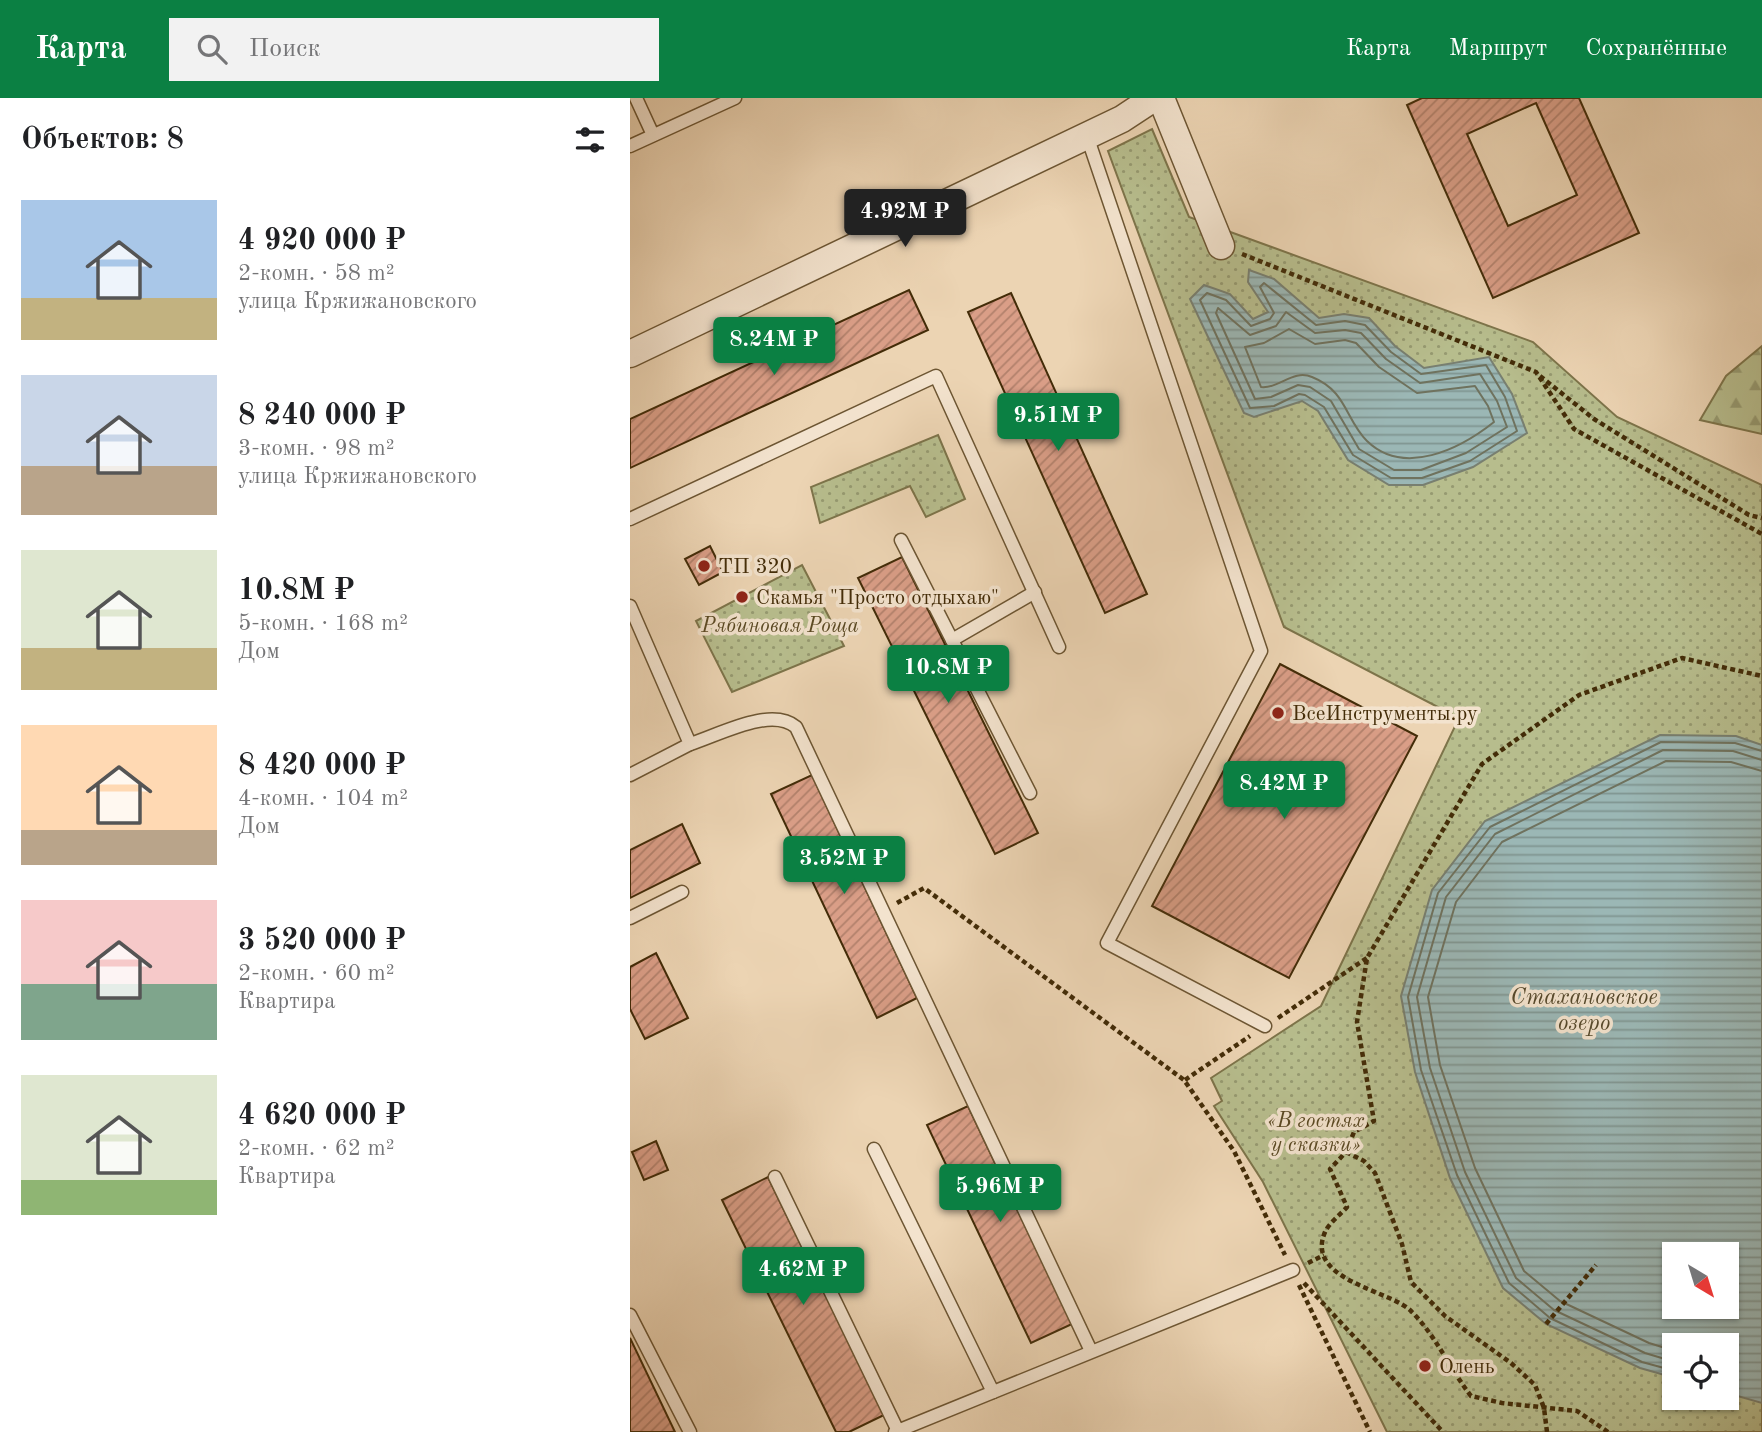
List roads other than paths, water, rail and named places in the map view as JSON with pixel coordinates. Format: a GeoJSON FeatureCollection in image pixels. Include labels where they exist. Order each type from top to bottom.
{"type":"FeatureCollection","features":[{"type":"Feature","properties":{"kind":"street"},"geometry":{"type":"LineString","coordinates":[[630,354],[1122,120],[1154,98]]}},
{"type":"Feature","properties":{"kind":"street"},"geometry":{"type":"LineString","coordinates":[[1161,98],[1221,246]]}},
{"type":"Feature","properties":{"kind":"lane"},"geometry":{"type":"LineString","coordinates":[[636,98],[653,135]]}},
{"type":"Feature","properties":{"kind":"lane"},"geometry":{"type":"LineString","coordinates":[[630,146],[735,98]]}},
{"type":"Feature","properties":{"kind":"lane"},"geometry":{"type":"LineString","coordinates":[[1087,136],[1261,651],[1107,943],[1265,1026]]}},
{"type":"Feature","properties":{"kind":"lane"},"geometry":{"type":"LineString","coordinates":[[630,519],[936,376],[1059,647]]}},
{"type":"Feature","properties":{"kind":"lane"},"geometry":{"type":"LineString","coordinates":[[901,540],[1030,793]]}},
{"type":"Feature","properties":{"kind":"lane"},"geometry":{"type":"LineString","coordinates":[[952,640],[1035,592]]}},
{"type":"Feature","properties":{"kind":"lane"},"geometry":{"type":"LineString","coordinates":[[630,606],[690,744]]}},
{"type":"Feature","properties":{"kind":"lane"},"geometry":{"type":"LineString","coordinates":[[630,775],[690,744],[770,717],[786,719],[796,727],[1091,1351]]}},
{"type":"Feature","properties":{"kind":"lane"},"geometry":{"type":"LineString","coordinates":[[630,918],[682,892]]}},
{"type":"Feature","properties":{"kind":"lane"},"geometry":{"type":"LineString","coordinates":[[874,1149],[993,1392]]}},
{"type":"Feature","properties":{"kind":"lane"},"geometry":{"type":"LineString","coordinates":[[775,1177],[896,1432],[1293,1270]]}},
{"type":"Feature","properties":{"kind":"lane"},"geometry":{"type":"LineString","coordinates":[[630,1315],[690,1432]]}},
{"type":"Feature","properties":{"kind":"water"},"geometry":{"type":"Polygon","coordinates":[[[1249,270],[1274,279],[1319,318],[1344,314],[1369,318],[1395,346],[1424,368],[1489,357],[1512,394],[1527,433],[1473,467],[1423,485],[1389,485],[1348,460],[1318,411],[1302,401],[1254,417],[1244,413],[1190,299],[1204,285],[1230,294],[1253,319],[1268,312],[1248,282],[1249,270]]]}},
{"type":"Feature","properties":{"kind":"water","name":"Стахановское озеро"},"geometry":{"type":"Polygon","coordinates":[[[1660,735],[1736,736],[1762,745],[1762,1403],[1739,1396],[1739,1333],[1662,1333],[1662,1374],[1640,1368],[1546,1324],[1503,1288],[1450,1178],[1415,1072],[1401,996],[1432,890],[1485,821],[1660,735]]]}},
{"type":"Feature","properties":{"kind":"place","name":"ТП 320"},"geometry":{"type":"Point","coordinates":[704,566]}},
{"type":"Feature","properties":{"kind":"place","name":"Скамья \"Просто отдыхаю\""},"geometry":{"type":"Point","coordinates":[742,597]}},
{"type":"Feature","properties":{"kind":"place","name":"ВсеИнструменты.ру"},"geometry":{"type":"Point","coordinates":[1278,713]}},
{"type":"Feature","properties":{"kind":"place","name":"Олень"},"geometry":{"type":"Point","coordinates":[1425,1366]}},
{"type":"Feature","properties":{"kind":"park label","name":"Рябиновая Роща"},"geometry":{"type":"Point","coordinates":[780,625]}},
{"type":"Feature","properties":{"kind":"park label","name":"«В гостях у сказки»"},"geometry":{"type":"Point","coordinates":[1316,1132]}}]}
